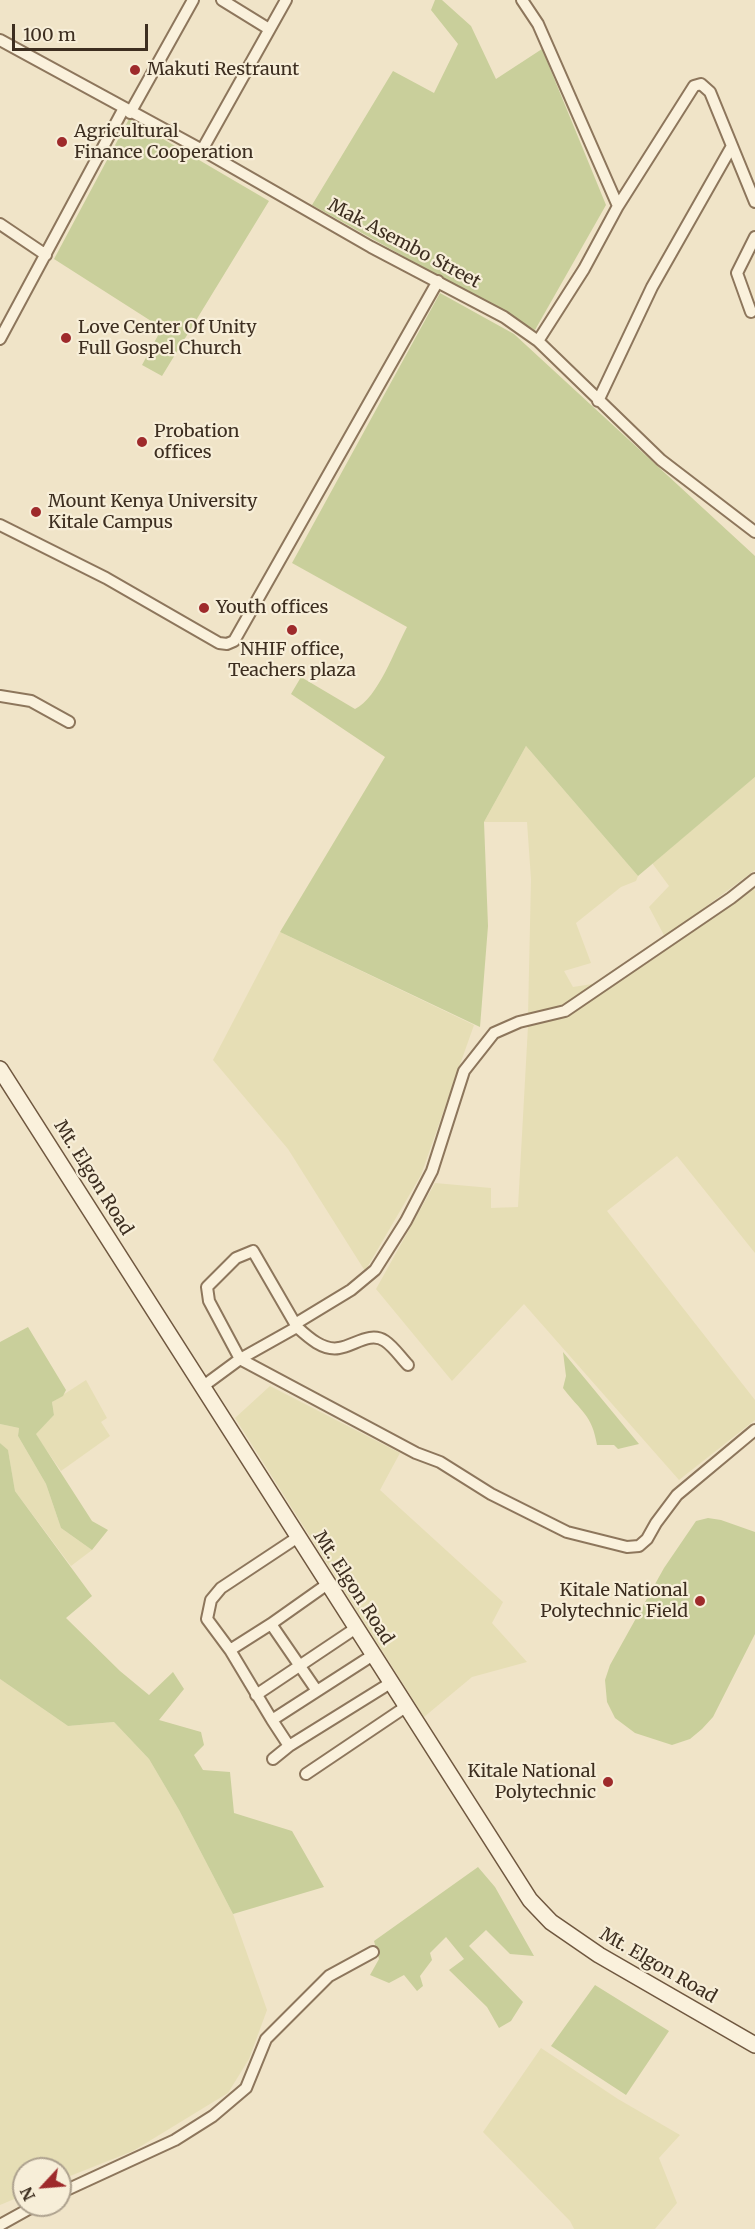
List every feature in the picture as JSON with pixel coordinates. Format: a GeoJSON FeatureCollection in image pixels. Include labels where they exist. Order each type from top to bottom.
{"type":"FeatureCollection","features":[{"type":"Feature","properties":{"kind":"street"},"geometry":{"type":"LineString","coordinates":[[0,339],[127,111],[193,0]]}},
{"type":"Feature","properties":{"kind":"street"},"geometry":{"type":"LineString","coordinates":[[222,0],[269,29]]}},
{"type":"Feature","properties":{"kind":"street"},"geometry":{"type":"LineString","coordinates":[[202,150],[286,0]]}},
{"type":"Feature","properties":{"kind":"street"},"geometry":{"type":"LineString","coordinates":[[522,0],[538,24],[573,99],[618,206]]}},
{"type":"Feature","properties":{"kind":"street","name":"Mak Asembo Street"},"geometry":{"type":"LineString","coordinates":[[0,40],[202,150],[371,247],[504,317],[538,341],[661,460],[755,532]]}},
{"type":"Feature","properties":{"kind":"street"},"geometry":{"type":"LineString","coordinates":[[538,341],[584,269],[618,206],[694,86],[701,84],[710,92],[755,201]]}},
{"type":"Feature","properties":{"kind":"street"},"geometry":{"type":"LineString","coordinates":[[598,401],[652,287],[732,146]]}},
{"type":"Feature","properties":{"kind":"street"},"geometry":{"type":"LineString","coordinates":[[0,224],[46,255]]}},
{"type":"Feature","properties":{"kind":"street"},"geometry":{"type":"LineString","coordinates":[[751,312],[737,273],[755,237]]}},
{"type":"Feature","properties":{"kind":"street"},"geometry":{"type":"LineString","coordinates":[[0,525],[106,578],[219,643],[227,644],[234,641],[438,281]]}},
{"type":"Feature","properties":{"kind":"street"},"geometry":{"type":"LineString","coordinates":[[0,696],[31,701],[69,722]]}},
{"type":"Feature","properties":{"kind":"street"},"geometry":{"type":"LineString","coordinates":[[202,1387],[240,1359],[351,1290],[375,1270],[406,1221],[432,1171],[464,1071],[494,1033],[519,1022],[565,1011],[722,905],[755,879]]}},
{"type":"Feature","properties":{"kind":"street","name":"Mt. Elgon Road"},"geometry":{"type":"LineString","coordinates":[[0,1069],[392,1682],[506,1866],[539,1911],[550,1922],[599,1954],[755,2045]]}},
{"type":"Feature","properties":{"kind":"street"},"geometry":{"type":"LineString","coordinates":[[408,1365],[385,1341],[377,1338],[367,1338],[337,1349],[311,1339],[296,1325],[253,1251],[243,1253],[207,1287],[207,1293],[240,1359],[416,1453],[440,1462],[525,1512],[567,1532],[627,1547],[639,1546],[647,1539],[677,1495],[755,1430]]}},
{"type":"Feature","properties":{"kind":"street"},"geometry":{"type":"LineString","coordinates":[[289,1746],[230,1650],[207,1619],[211,1600],[221,1587],[298,1538]]}},
{"type":"Feature","properties":{"kind":"street"},"geometry":{"type":"LineString","coordinates":[[230,1650],[329,1583]]}},
{"type":"Feature","properties":{"kind":"street"},"geometry":{"type":"LineString","coordinates":[[271,1624],[317,1691]]}},
{"type":"Feature","properties":{"kind":"street"},"geometry":{"type":"LineString","coordinates":[[256,1695],[356,1628]]}},
{"type":"Feature","properties":{"kind":"street"},"geometry":{"type":"LineString","coordinates":[[272,1720],[373,1655]]}},
{"type":"Feature","properties":{"kind":"street"},"geometry":{"type":"LineString","coordinates":[[273,1759],[289,1746],[392,1682]]}},
{"type":"Feature","properties":{"kind":"street"},"geometry":{"type":"LineString","coordinates":[[306,1774],[407,1706]]}},
{"type":"Feature","properties":{"kind":"street"},"geometry":{"type":"LineString","coordinates":[[72,2187],[175,2140],[213,2116],[246,2088],[266,2039],[329,1976],[373,1952]]}},
{"type":"Feature","properties":{"kind":"street"},"geometry":{"type":"LineString","coordinates":[[4,2225],[17,2217]]}},
{"type":"Feature","properties":{"kind":"shaded area"},"geometry":{"type":"Polygon","coordinates":[[[526,746],[638,876],[636,881],[621,887],[576,923],[591,963],[564,971],[573,987],[605,982],[565,1007],[528,1016],[531,879],[527,822],[484,822],[526,746]]]}},
{"type":"Feature","properties":{"kind":"shaded area"},"geometry":{"type":"Polygon","coordinates":[[[755,777],[755,870],[665,937],[649,907],[669,886],[652,863],[755,777]]]}},
{"type":"Feature","properties":{"kind":"shaded area"},"geometry":{"type":"Polygon","coordinates":[[[753,888],[755,891],[755,1253],[677,1156],[607,1211],[755,1400],[755,1420],[679,1480],[524,1304],[452,1381],[376,1289],[435,1183],[491,1188],[491,1208],[518,1207],[528,1026],[566,1015],[655,958],[753,888]]]}},
{"type":"Feature","properties":{"kind":"shaded area"},"geometry":{"type":"Polygon","coordinates":[[[280,932],[474,1025],[421,1175],[365,1271],[288,1149],[213,1060],[280,932]]]}},
{"type":"Feature","properties":{"kind":"shaded area"},"geometry":{"type":"Polygon","coordinates":[[[86,1380],[107,1418],[101,1422],[110,1436],[61,1471],[35,1434],[54,1415],[52,1402],[86,1380]]]}},
{"type":"Feature","properties":{"kind":"shaded area"},"geometry":{"type":"Polygon","coordinates":[[[270,1386],[400,1453],[380,1490],[503,1602],[492,1623],[527,1662],[472,1677],[424,1717],[235,1418],[270,1386]]]}},
{"type":"Feature","properties":{"kind":"shaded area"},"geometry":{"type":"Polygon","coordinates":[[[0,1424],[19,1428],[18,1436],[46,1484],[61,1528],[92,1550],[71,1566],[15,1491],[8,1451],[0,1443],[0,1424]]]}},
{"type":"Feature","properties":{"kind":"shaded area"},"geometry":{"type":"Polygon","coordinates":[[[0,1679],[68,1726],[114,1722],[149,1759],[179,1810],[233,1914],[267,2010],[249,2059],[228,2093],[133,2151],[72,2175],[72,2157],[12,2157],[12,2200],[0,2205],[0,1679]]]}},
{"type":"Feature","properties":{"kind":"shaded area"},"geometry":{"type":"Polygon","coordinates":[[[541,2048],[618,2099],[680,2135],[659,2158],[677,2203],[655,2229],[574,2229],[570,2221],[483,2132],[541,2048]]]}},
{"type":"Feature","properties":{"kind":"green space"},"geometry":{"type":"Polygon","coordinates":[[[435,0],[442,0],[471,26],[496,79],[542,49],[606,205],[535,330],[312,205],[393,71],[434,93],[458,44],[431,10],[435,0]]]}},
{"type":"Feature","properties":{"kind":"green space"},"geometry":{"type":"Polygon","coordinates":[[[129,119],[269,201],[162,376],[142,365],[162,328],[54,259],[129,119]]]}},
{"type":"Feature","properties":{"kind":"green space"},"geometry":{"type":"Polygon","coordinates":[[[440,293],[514,334],[755,556],[755,777],[638,876],[526,746],[484,822],[488,926],[480,1027],[280,932],[385,757],[291,694],[301,677],[355,709],[371,695],[378,684],[407,627],[292,563],[440,293]]]}},
{"type":"Feature","properties":{"kind":"green space"},"geometry":{"type":"Polygon","coordinates":[[[28,1327],[66,1390],[63,1396],[52,1402],[54,1415],[36,1434],[92,1521],[108,1530],[92,1550],[61,1528],[46,1484],[18,1436],[19,1428],[0,1424],[0,1342],[28,1327]]]}},
{"type":"Feature","properties":{"kind":"green space"},"geometry":{"type":"Polygon","coordinates":[[[563,1352],[639,1444],[618,1449],[614,1445],[597,1445],[589,1420],[563,1388],[566,1376],[563,1352]]]}},
{"type":"Feature","properties":{"kind":"green space"},"geometry":{"type":"Polygon","coordinates":[[[0,1443],[8,1450],[15,1491],[92,1596],[66,1618],[120,1671],[149,1695],[173,1672],[184,1689],[159,1720],[201,1732],[204,1745],[194,1755],[203,1770],[230,1772],[234,1813],[292,1831],[324,1887],[233,1914],[179,1810],[149,1759],[114,1722],[68,1726],[0,1679],[0,1443]]]}},
{"type":"Feature","properties":{"kind":"green space","name":"Kitale National Polytechnic Field"},"geometry":{"type":"Polygon","coordinates":[[[708,1518],[755,1532],[755,1634],[713,1717],[690,1739],[672,1745],[635,1733],[615,1718],[607,1702],[605,1680],[610,1665],[664,1568],[696,1521],[708,1518]]]}},
{"type":"Feature","properties":{"kind":"green space"},"geometry":{"type":"Polygon","coordinates":[[[478,1867],[495,1887],[534,1956],[510,1954],[486,1930],[469,1946],[523,2002],[511,2021],[499,2028],[487,2007],[449,1970],[464,1959],[446,1937],[430,1953],[432,1960],[420,1976],[423,1986],[417,1991],[404,1975],[389,1983],[370,1975],[379,1959],[374,1941],[478,1867]]]}},
{"type":"Feature","properties":{"kind":"green space"},"geometry":{"type":"Polygon","coordinates":[[[595,1985],[669,2031],[626,2095],[551,2046],[595,1985]]]}},
{"type":"Feature","properties":{"kind":"place","name":"Makuti Restraunt"},"geometry":{"type":"Point","coordinates":[135,70]}},
{"type":"Feature","properties":{"kind":"place","name":"Agricultural Finance Cooperation"},"geometry":{"type":"Point","coordinates":[62,142]}},
{"type":"Feature","properties":{"kind":"place","name":"Love Center Of Unity Full Gospel Church"},"geometry":{"type":"Point","coordinates":[66,338]}},
{"type":"Feature","properties":{"kind":"place","name":"Probation offices"},"geometry":{"type":"Point","coordinates":[142,442]}},
{"type":"Feature","properties":{"kind":"place","name":"Mount Kenya University Kitale Campus"},"geometry":{"type":"Point","coordinates":[36,512]}},
{"type":"Feature","properties":{"kind":"place","name":"Youth offices"},"geometry":{"type":"Point","coordinates":[204,608]}},
{"type":"Feature","properties":{"kind":"place","name":"NHIF office, Teachers plaza"},"geometry":{"type":"Point","coordinates":[292,630]}},
{"type":"Feature","properties":{"kind":"place","name":"Kitale National Polytechnic Field"},"geometry":{"type":"Point","coordinates":[700,1601]}},
{"type":"Feature","properties":{"kind":"place","name":"Kitale National Polytechnic"},"geometry":{"type":"Point","coordinates":[608,1782]}}]}
